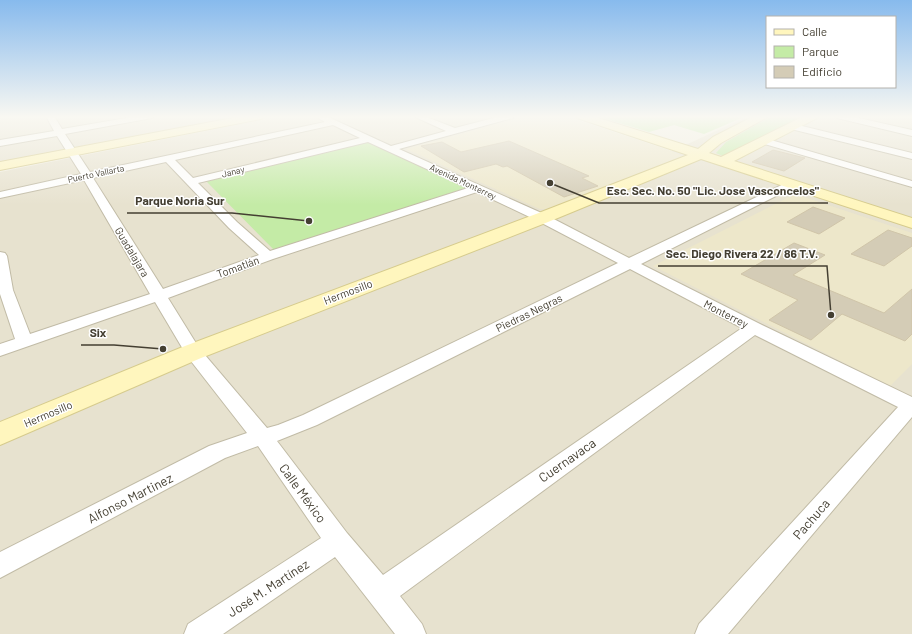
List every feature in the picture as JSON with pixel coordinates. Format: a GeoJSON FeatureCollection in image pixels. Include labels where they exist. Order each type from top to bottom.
{"type":"FeatureCollection","features":[{"type":"Feature","properties":{"kind":"street","name":"Guadalajara"},"geometry":{"type":"LineString","coordinates":[[67,146],[87,176],[193,352]]}},
{"type":"Feature","properties":{"kind":"street"},"geometry":{"type":"LineString","coordinates":[[0,166],[109,146]]}},
{"type":"Feature","properties":{"kind":"street","name":"Puerto Vallarta"},"geometry":{"type":"LineString","coordinates":[[0,195],[226,146]]}},
{"type":"Feature","properties":{"kind":"street","name":"Janay"},"geometry":{"type":"LineString","coordinates":[[192,181],[340,146]]}},
{"type":"Feature","properties":{"kind":"street","name":"Avenida Monterrey"},"geometry":{"type":"LineString","coordinates":[[381,146],[542,218]]}},
{"type":"Feature","properties":{"kind":"street"},"geometry":{"type":"LineString","coordinates":[[388,149],[401,146]]}},
{"type":"Feature","properties":{"kind":"street"},"geometry":{"type":"LineString","coordinates":[[672,146],[912,223]]}},
{"type":"Feature","properties":{"kind":"street","name":"Hermosillo"},"geometry":{"type":"LineString","coordinates":[[0,434],[193,352],[542,218],[699,154],[710,146]]}},
{"type":"Feature","properties":{"kind":"street"},"geometry":{"type":"LineString","coordinates":[[722,162],[756,146]]}},
{"type":"Feature","properties":{"kind":"street"},"geometry":{"type":"LineString","coordinates":[[777,146],[912,184]]}},
{"type":"Feature","properties":{"kind":"street"},"geometry":{"type":"LineString","coordinates":[[870,146],[912,156]]}},
{"type":"Feature","properties":{"kind":"street"},"geometry":{"type":"LineString","coordinates":[[168,158],[192,181],[233,225],[268,256]]}},
{"type":"Feature","properties":{"kind":"street","name":"Piedras Negras"},"geometry":{"type":"LineString","coordinates":[[263,438],[310,420],[792,184]]}},
{"type":"Feature","properties":{"kind":"street","name":"Tomatlán"},"geometry":{"type":"LineString","coordinates":[[0,350],[159,296],[268,256],[477,189]]}},
{"type":"Feature","properties":{"kind":"street","name":"Monterrey"},"geometry":{"type":"LineString","coordinates":[[542,218],[754,328],[912,405]]}},
{"type":"Feature","properties":{"kind":"street"},"geometry":{"type":"LineString","coordinates":[[0,256],[3,291],[24,342]]}},
{"type":"Feature","properties":{"kind":"street","name":"Cuernavaca"},"geometry":{"type":"LineString","coordinates":[[381,593],[754,328]]}},
{"type":"Feature","properties":{"kind":"street","name":"Calle México"},"geometry":{"type":"LineString","coordinates":[[193,352],[263,438],[338,541],[381,593],[412,634]]}},
{"type":"Feature","properties":{"kind":"street","name":"Pachuca"},"geometry":{"type":"LineString","coordinates":[[709,634],[912,405]]}},
{"type":"Feature","properties":{"kind":"street","name":"Alfonso Martinez"},"geometry":{"type":"LineString","coordinates":[[0,565],[217,452],[239,443],[263,438]]}},
{"type":"Feature","properties":{"kind":"street","name":"José M. Martínez"},"geometry":{"type":"LineString","coordinates":[[198,634],[338,541]]}},
{"type":"Feature","properties":{"kind":"shaded area"},"geometry":{"type":"Polygon","coordinates":[[[0,146],[86,146],[0,162],[0,146]]]}},
{"type":"Feature","properties":{"kind":"shaded area"},"geometry":{"type":"Polygon","coordinates":[[[133,146],[650,146],[670,152],[684,146],[912,146],[912,634],[0,634],[0,172],[133,146]]]}},
{"type":"Feature","properties":{"kind":"shaded area"},"geometry":{"type":"Polygon","coordinates":[[[418,146],[656,146],[684,157],[550,209],[540,209],[406,149],[418,146]]]}},
{"type":"Feature","properties":{"kind":"shaded area"},"geometry":{"type":"Polygon","coordinates":[[[795,194],[912,233],[912,364],[890,386],[653,266],[795,194]]]}},
{"type":"Feature","properties":{"kind":"green space"},"geometry":{"type":"Polygon","coordinates":[[[349,146],[377,146],[471,190],[275,251],[206,181],[349,146]]]}},
{"type":"Feature","properties":{"kind":"green space"},"geometry":{"type":"Polygon","coordinates":[[[723,146],[749,146],[725,157],[716,153],[723,146]]]}},
{"type":"Feature","properties":{"kind":"building"},"geometry":{"type":"Polygon","coordinates":[[[421,146],[449,146],[461,152],[489,146],[519,146],[589,176],[582,178],[598,186],[564,197],[507,166],[503,167],[496,164],[464,172],[421,146]]]}},
{"type":"Feature","properties":{"kind":"building"},"geometry":{"type":"Polygon","coordinates":[[[773,150],[805,158],[784,171],[752,162],[773,150]]]}},
{"type":"Feature","properties":{"kind":"building"},"geometry":{"type":"Polygon","coordinates":[[[813,207],[845,218],[819,234],[787,222],[813,207]]]}},
{"type":"Feature","properties":{"kind":"building"},"geometry":{"type":"Polygon","coordinates":[[[888,230],[912,238],[912,246],[884,266],[851,254],[888,230]]]}},
{"type":"Feature","properties":{"kind":"building"},"geometry":{"type":"Polygon","coordinates":[[[794,243],[825,255],[793,275],[884,313],[912,289],[912,334],[905,341],[842,314],[811,340],[769,320],[798,300],[741,274],[794,243]]]}},
{"type":"Feature","properties":{"kind":"place","name":"Esc. Sec. No. 50 \"Lic. Jose Vasconcelos\""},"geometry":{"type":"Point","coordinates":[550,183]}},
{"type":"Feature","properties":{"kind":"place","name":"Parque Noria Sur"},"geometry":{"type":"Point","coordinates":[309,221]}},
{"type":"Feature","properties":{"kind":"place","name":"Sec. Diego Rivera 22 / 86 T.V."},"geometry":{"type":"Point","coordinates":[831,315]}},
{"type":"Feature","properties":{"kind":"place","name":"Six"},"geometry":{"type":"Point","coordinates":[163,349]}}]}
